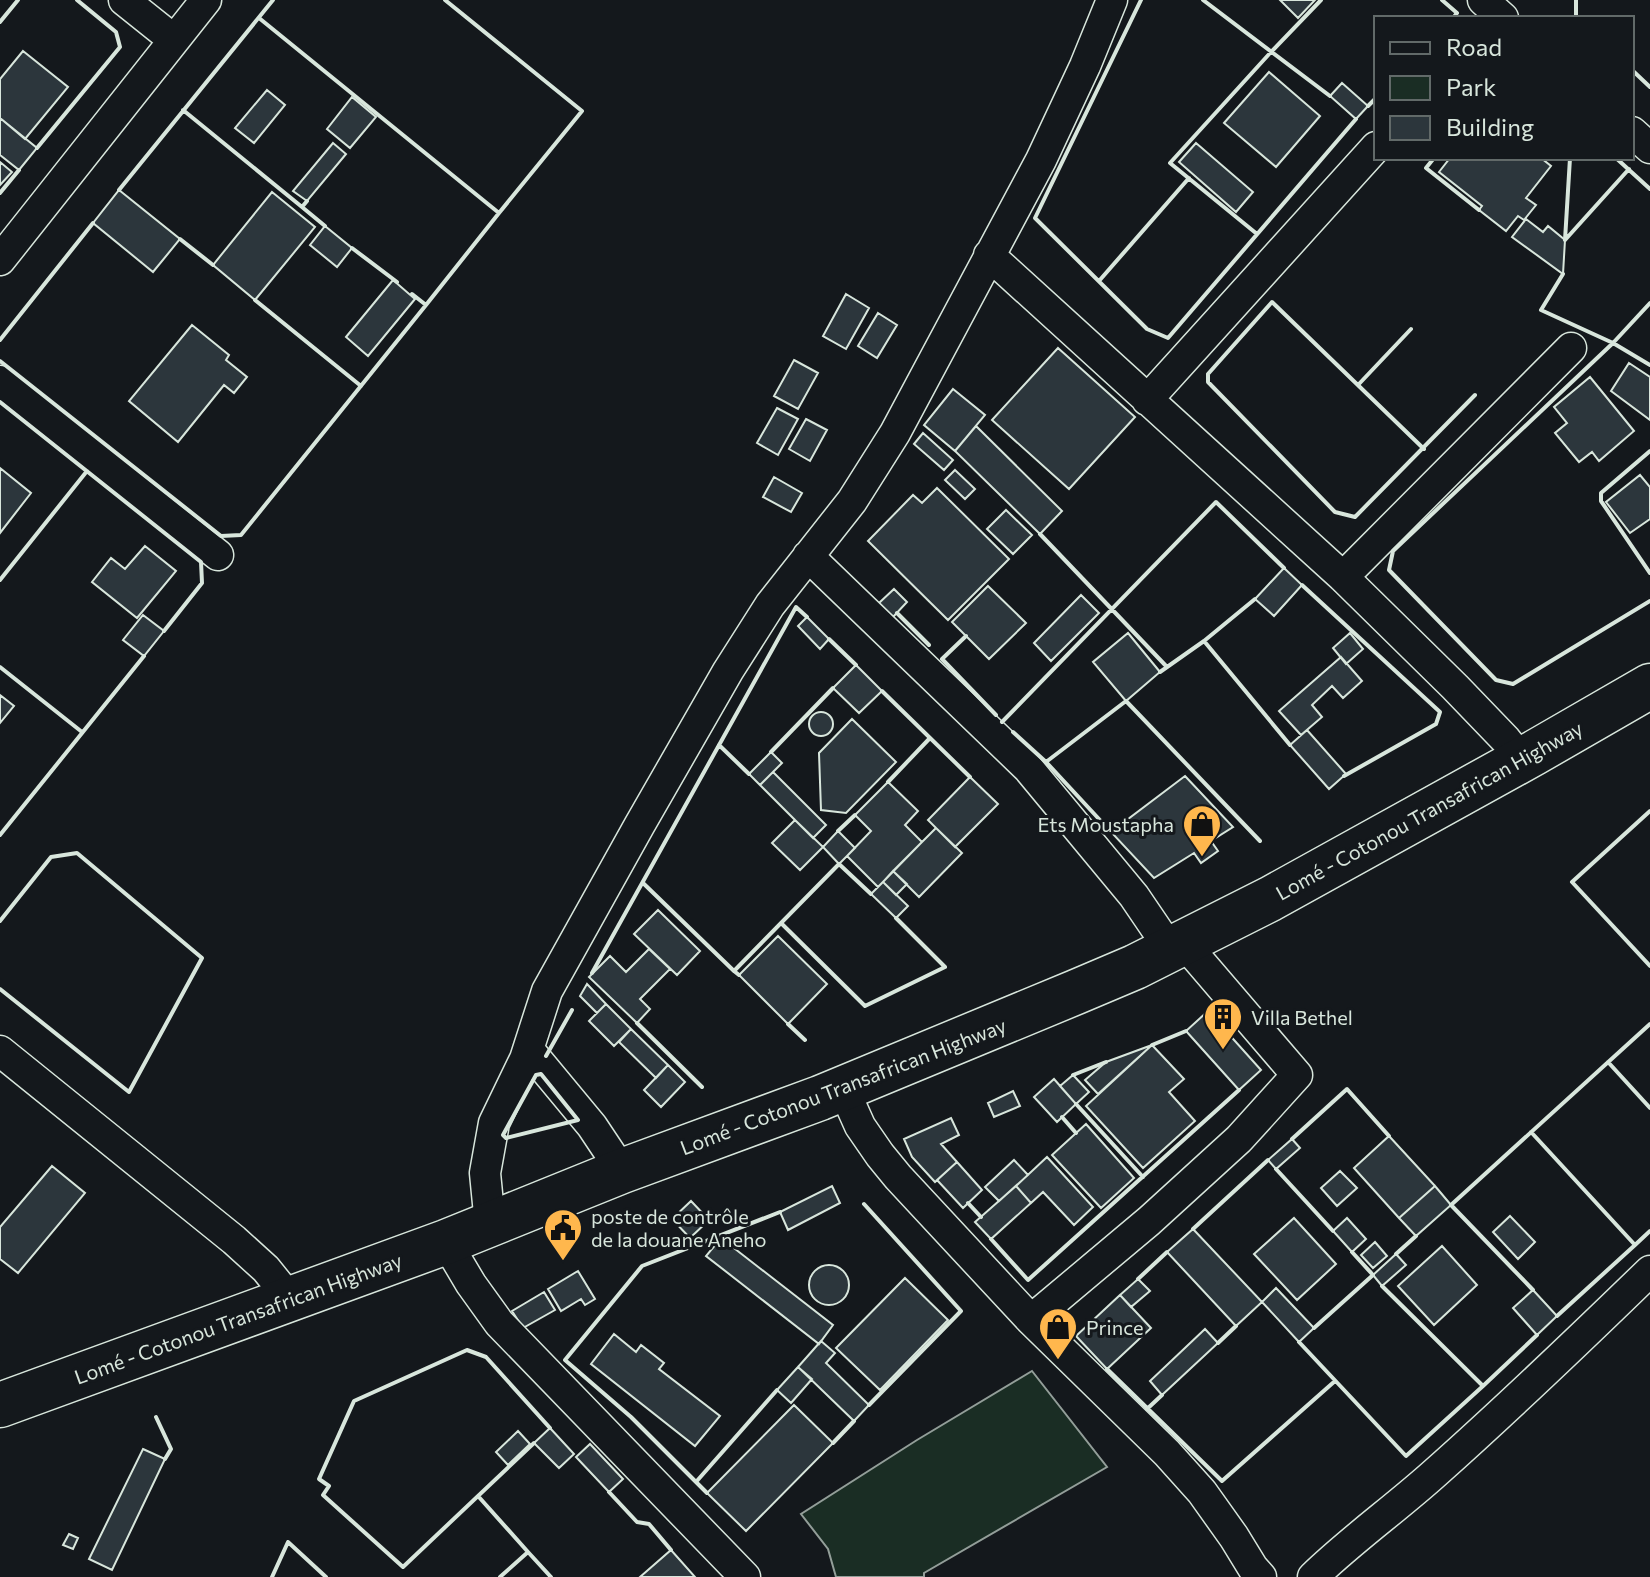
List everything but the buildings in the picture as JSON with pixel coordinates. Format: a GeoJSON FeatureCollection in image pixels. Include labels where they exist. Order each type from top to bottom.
{"type":"FeatureCollection","features":[{"type":"Feature","properties":{"kind":"highway","name":"Lomé - Cotonou Transafrican Highway"},"geometry":{"type":"LineString","coordinates":[[0,1405],[446,1242],[622,1171],[843,1088],[1076,992],[1270,899],[1650,686]]}},
{"type":"Feature","properties":{"kind":"street"},"geometry":{"type":"LineString","coordinates":[[124,0],[174,40]]}},
{"type":"Feature","properties":{"kind":"street"},"geometry":{"type":"LineString","coordinates":[[0,260],[206,0]]}},
{"type":"Feature","properties":{"kind":"street"},"geometry":{"type":"LineString","coordinates":[[490,1224],[485,1173],[494,1123],[529,1050],[547,991],[728,671],[770,605],[852,501],[895,433],[1041,160],[1112,0]]}},
{"type":"Feature","properties":{"kind":"street"},"geometry":{"type":"LineString","coordinates":[[1634,134],[1650,148]]}},
{"type":"Feature","properties":{"kind":"street"},"geometry":{"type":"LineString","coordinates":[[1147,400],[1374,149]]}},
{"type":"Feature","properties":{"kind":"street"},"geometry":{"type":"LineString","coordinates":[[989,255],[1343,577],[1455,687],[1522,760]]}},
{"type":"Feature","properties":{"kind":"street"},"geometry":{"type":"LineString","coordinates":[[1343,577],[1571,348]]}},
{"type":"Feature","properties":{"kind":"street"},"geometry":{"type":"LineString","coordinates":[[0,381],[218,555]]}},
{"type":"Feature","properties":{"kind":"street"},"geometry":{"type":"LineString","coordinates":[[808,556],[1028,768],[1177,946],[1297,1075],[1239,1139],[1149,1221],[1031,1320]]}},
{"type":"Feature","properties":{"kind":"street"},"geometry":{"type":"LineString","coordinates":[[529,1050],[592,1126],[622,1171]]}},
{"type":"Feature","properties":{"kind":"street"},"geometry":{"type":"LineString","coordinates":[[0,1051],[234,1240],[266,1269],[290,1299]]}},
{"type":"Feature","properties":{"kind":"street"},"geometry":{"type":"LineString","coordinates":[[843,1088],[860,1126],[880,1155],[1031,1320],[1167,1453],[1202,1492],[1261,1577]]}},
{"type":"Feature","properties":{"kind":"street"},"geometry":{"type":"LineString","coordinates":[[446,1242],[499,1323],[745,1577]]}},
{"type":"Feature","properties":{"kind":"street"},"geometry":{"type":"LineString","coordinates":[[1313,1577],[1500,1416],[1650,1271]]}},
{"type":"Feature","properties":{"kind":"green space"},"geometry":{"type":"Polygon","coordinates":[[[1032,1371],[1107,1467],[924,1573],[924,1577],[836,1577],[828,1549],[801,1514],[1032,1371]]]}},
{"type":"Feature","properties":{"kind":"wall"},"geometry":{"type":"LineString","coordinates":[[0,22],[18,0]]}},
{"type":"Feature","properties":{"kind":"wall"},"geometry":{"type":"LineString","coordinates":[[37,148],[120,47],[116,32],[77,0]]}},
{"type":"Feature","properties":{"kind":"wall"},"geometry":{"type":"LineString","coordinates":[[119,190],[273,0]]}},
{"type":"Feature","properties":{"kind":"wall"},"geometry":{"type":"LineString","coordinates":[[259,18],[499,213],[582,111],[445,0]]}},
{"type":"Feature","properties":{"kind":"wall"},"geometry":{"type":"LineString","coordinates":[[1141,0],[1035,218],[1147,329],[1168,338],[1356,119]]}},
{"type":"Feature","properties":{"kind":"wall"},"geometry":{"type":"LineString","coordinates":[[1203,0],[1330,96]]}},
{"type":"Feature","properties":{"kind":"wall"},"geometry":{"type":"LineString","coordinates":[[1257,234],[1170,163],[1321,0]]}},
{"type":"Feature","properties":{"kind":"wall"},"geometry":{"type":"LineString","coordinates":[[1442,0],[1457,13],[1455,16]]}},
{"type":"Feature","properties":{"kind":"wall"},"geometry":{"type":"LineString","coordinates":[[1576,0],[1576,16]]}},
{"type":"Feature","properties":{"kind":"wall"},"geometry":{"type":"LineString","coordinates":[[1634,72],[1650,87]]}},
{"type":"Feature","properties":{"kind":"wall"},"geometry":{"type":"LineString","coordinates":[[1368,106],[1374,100]]}},
{"type":"Feature","properties":{"kind":"wall"},"geometry":{"type":"LineString","coordinates":[[183,110],[302,207],[307,201]]}},
{"type":"Feature","properties":{"kind":"wall"},"geometry":{"type":"LineString","coordinates":[[1432,160],[1426,168],[1479,210]]}},
{"type":"Feature","properties":{"kind":"wall"},"geometry":{"type":"LineString","coordinates":[[1565,240],[1570,160]]}},
{"type":"Feature","properties":{"kind":"wall"},"geometry":{"type":"LineString","coordinates":[[1618,160],[1650,189]]}},
{"type":"Feature","properties":{"kind":"wall"},"geometry":{"type":"LineString","coordinates":[[1565,240],[1629,169]]}},
{"type":"Feature","properties":{"kind":"wall"},"geometry":{"type":"LineString","coordinates":[[0,193],[19,170]]}},
{"type":"Feature","properties":{"kind":"wall"},"geometry":{"type":"LineString","coordinates":[[1099,281],[1189,178]]}},
{"type":"Feature","properties":{"kind":"wall"},"geometry":{"type":"LineString","coordinates":[[302,207],[325,226]]}},
{"type":"Feature","properties":{"kind":"wall"},"geometry":{"type":"LineString","coordinates":[[426,305],[499,213]]}},
{"type":"Feature","properties":{"kind":"wall"},"geometry":{"type":"LineString","coordinates":[[0,340],[93,223]]}},
{"type":"Feature","properties":{"kind":"wall"},"geometry":{"type":"LineString","coordinates":[[180,239],[213,265]]}},
{"type":"Feature","properties":{"kind":"wall"},"geometry":{"type":"LineString","coordinates":[[352,248],[397,282]]}},
{"type":"Feature","properties":{"kind":"wall"},"geometry":{"type":"LineString","coordinates":[[1563,274],[1541,310],[1613,343],[1650,365]]}},
{"type":"Feature","properties":{"kind":"wall"},"geometry":{"type":"LineString","coordinates":[[0,361],[221,536],[241,535],[426,305],[412,294]]}},
{"type":"Feature","properties":{"kind":"wall"},"geometry":{"type":"LineString","coordinates":[[255,300],[361,386]]}},
{"type":"Feature","properties":{"kind":"wall"},"geometry":{"type":"LineString","coordinates":[[1424,449],[1272,302],[1208,374],[1208,382],[1335,512],[1355,517],[1475,395]]}},
{"type":"Feature","properties":{"kind":"wall"},"geometry":{"type":"LineString","coordinates":[[1650,303],[1613,343],[1393,551],[1389,570],[1496,680],[1513,684],[1650,601]]}},
{"type":"Feature","properties":{"kind":"wall"},"geometry":{"type":"LineString","coordinates":[[1358,385],[1411,329]]}},
{"type":"Feature","properties":{"kind":"wall"},"geometry":{"type":"LineString","coordinates":[[0,402],[201,562],[202,583],[164,631]]}},
{"type":"Feature","properties":{"kind":"wall"},"geometry":{"type":"LineString","coordinates":[[1650,451],[1601,493],[1601,501],[1650,573]]}},
{"type":"Feature","properties":{"kind":"wall"},"geometry":{"type":"LineString","coordinates":[[0,580],[87,471]]}},
{"type":"Feature","properties":{"kind":"wall"},"geometry":{"type":"LineString","coordinates":[[1002,722],[1216,502],[1284,568]]}},
{"type":"Feature","properties":{"kind":"wall"},"geometry":{"type":"LineString","coordinates":[[1040,534],[1167,667]]}},
{"type":"Feature","properties":{"kind":"wall"},"geometry":{"type":"LineString","coordinates":[[1302,585],[1440,712],[1436,724],[1344,776]]}},
{"type":"Feature","properties":{"kind":"wall"},"geometry":{"type":"LineString","coordinates":[[1160,672],[1255,599]]}},
{"type":"Feature","properties":{"kind":"wall"},"geometry":{"type":"LineString","coordinates":[[592,973],[796,607],[807,617]]}},
{"type":"Feature","properties":{"kind":"wall"},"geometry":{"type":"LineString","coordinates":[[897,613],[929,645]]}},
{"type":"Feature","properties":{"kind":"wall"},"geometry":{"type":"LineString","coordinates":[[966,636],[942,659],[996,715]]}},
{"type":"Feature","properties":{"kind":"wall"},"geometry":{"type":"LineString","coordinates":[[829,639],[856,665]]}},
{"type":"Feature","properties":{"kind":"wall"},"geometry":{"type":"LineString","coordinates":[[1204,641],[1290,745]]}},
{"type":"Feature","properties":{"kind":"wall"},"geometry":{"type":"LineString","coordinates":[[0,835],[144,656]]}},
{"type":"Feature","properties":{"kind":"wall"},"geometry":{"type":"LineString","coordinates":[[0,667],[82,732]]}},
{"type":"Feature","properties":{"kind":"wall"},"geometry":{"type":"LineString","coordinates":[[771,752],[833,688]]}},
{"type":"Feature","properties":{"kind":"wall"},"geometry":{"type":"LineString","coordinates":[[882,691],[970,777]]}},
{"type":"Feature","properties":{"kind":"wall"},"geometry":{"type":"LineString","coordinates":[[1046,762],[1126,701],[1260,841]]}},
{"type":"Feature","properties":{"kind":"wall"},"geometry":{"type":"LineString","coordinates":[[1013,732],[1046,762],[1111,832]]}},
{"type":"Feature","properties":{"kind":"wall"},"geometry":{"type":"LineString","coordinates":[[888,782],[930,738]]}},
{"type":"Feature","properties":{"kind":"wall"},"geometry":{"type":"LineString","coordinates":[[719,745],[749,774]]}},
{"type":"Feature","properties":{"kind":"wall"},"geometry":{"type":"LineString","coordinates":[[1650,811],[1572,882],[1650,966]]}},
{"type":"Feature","properties":{"kind":"wall"},"geometry":{"type":"LineString","coordinates":[[838,831],[855,815]]}},
{"type":"Feature","properties":{"kind":"wall"},"geometry":{"type":"LineString","coordinates":[[0,921],[51,857],[77,853],[202,958],[129,1092],[0,989]]}},
{"type":"Feature","properties":{"kind":"wall"},"geometry":{"type":"LineString","coordinates":[[739,975],[734,971],[839,864],[871,894]]}},
{"type":"Feature","properties":{"kind":"wall"},"geometry":{"type":"LineString","coordinates":[[643,883],[734,971]]}},
{"type":"Feature","properties":{"kind":"wall"},"geometry":{"type":"LineString","coordinates":[[781,923],[865,1006],[945,967],[896,918]]}},
{"type":"Feature","properties":{"kind":"wall"},"geometry":{"type":"LineString","coordinates":[[546,1056],[572,1010]]}},
{"type":"Feature","properties":{"kind":"wall"},"geometry":{"type":"LineString","coordinates":[[637,1023],[702,1087]]}},
{"type":"Feature","properties":{"kind":"wall"},"geometry":{"type":"LineString","coordinates":[[788,1024],[805,1040]]}},
{"type":"Feature","properties":{"kind":"wall"},"geometry":{"type":"LineString","coordinates":[[1533,1290],[1451,1205],[1650,1024]]}},
{"type":"Feature","properties":{"kind":"wall"},"geometry":{"type":"LineString","coordinates":[[1152,1045],[1186,1031]]}},
{"type":"Feature","properties":{"kind":"wall"},"geometry":{"type":"LineString","coordinates":[[1073,1075],[1106,1062]]}},
{"type":"Feature","properties":{"kind":"wall"},"geometry":{"type":"LineString","coordinates":[[1608,1062],[1650,1108]]}},
{"type":"Feature","properties":{"kind":"wall"},"geometry":{"type":"LineString","coordinates":[[541,1074],[578,1120],[506,1138],[503,1135],[536,1075],[541,1074]]}},
{"type":"Feature","properties":{"kind":"wall"},"geometry":{"type":"LineString","coordinates":[[1292,1139],[1347,1089],[1389,1136]]}},
{"type":"Feature","properties":{"kind":"wall"},"geometry":{"type":"LineString","coordinates":[[991,1239],[1028,1280],[1239,1090]]}},
{"type":"Feature","properties":{"kind":"wall"},"geometry":{"type":"LineString","coordinates":[[1076,1104],[1143,1177]]}},
{"type":"Feature","properties":{"kind":"wall"},"geometry":{"type":"LineString","coordinates":[[1062,1117],[1076,1133]]}},
{"type":"Feature","properties":{"kind":"wall"},"geometry":{"type":"LineString","coordinates":[[1531,1132],[1635,1245],[1557,1316]]}},
{"type":"Feature","properties":{"kind":"wall"},"geometry":{"type":"LineString","coordinates":[[1193,1229],[1268,1160]]}},
{"type":"Feature","properties":{"kind":"wall"},"geometry":{"type":"LineString","coordinates":[[1276,1169],[1333,1231]]}},
{"type":"Feature","properties":{"kind":"wall"},"geometry":{"type":"LineString","coordinates":[[968,1203],[981,1217]]}},
{"type":"Feature","properties":{"kind":"wall"},"geometry":{"type":"LineString","coordinates":[[864,1204],[961,1311],[869,1405]]}},
{"type":"Feature","properties":{"kind":"wall"},"geometry":{"type":"LineString","coordinates":[[707,1493],[631,1417],[565,1360],[642,1266],[780,1212]]}},
{"type":"Feature","properties":{"kind":"wall"},"geometry":{"type":"LineString","coordinates":[[1635,1245],[1650,1231]]}},
{"type":"Feature","properties":{"kind":"wall"},"geometry":{"type":"LineString","coordinates":[[1396,1254],[1416,1236]]}},
{"type":"Feature","properties":{"kind":"wall"},"geometry":{"type":"LineString","coordinates":[[1138,1279],[1167,1252]]}},
{"type":"Feature","properties":{"kind":"wall"},"geometry":{"type":"LineString","coordinates":[[1314,1328],[1373,1275],[1352,1252]]}},
{"type":"Feature","properties":{"kind":"wall"},"geometry":{"type":"LineString","coordinates":[[1382,1286],[1483,1386],[1537,1335]]}},
{"type":"Feature","properties":{"kind":"wall"},"geometry":{"type":"LineString","coordinates":[[1218,1343],[1236,1326]]}},
{"type":"Feature","properties":{"kind":"wall"},"geometry":{"type":"LineString","coordinates":[[1299,1342],[1406,1456],[1483,1386]]}},
{"type":"Feature","properties":{"kind":"wall"},"geometry":{"type":"LineString","coordinates":[[534,1443],[403,1567],[323,1495],[329,1486],[319,1479],[354,1401],[467,1350],[486,1357],[550,1428]]}},
{"type":"Feature","properties":{"kind":"wall"},"geometry":{"type":"LineString","coordinates":[[1107,1369],[1222,1481],[1335,1381]]}},
{"type":"Feature","properties":{"kind":"wall"},"geometry":{"type":"LineString","coordinates":[[696,1482],[777,1390]]}},
{"type":"Feature","properties":{"kind":"wall"},"geometry":{"type":"LineString","coordinates":[[1147,1409],[1162,1395]]}},
{"type":"Feature","properties":{"kind":"wall"},"geometry":{"type":"LineString","coordinates":[[156,1417],[171,1449],[165,1459]]}},
{"type":"Feature","properties":{"kind":"wall"},"geometry":{"type":"LineString","coordinates":[[833,1443],[854,1421]]}},
{"type":"Feature","properties":{"kind":"wall"},"geometry":{"type":"LineString","coordinates":[[609,1492],[637,1522],[649,1524],[671,1550]]}},
{"type":"Feature","properties":{"kind":"wall"},"geometry":{"type":"LineString","coordinates":[[478,1496],[528,1552],[500,1577]]}},
{"type":"Feature","properties":{"kind":"wall"},"geometry":{"type":"LineString","coordinates":[[288,1542],[326,1577]]}},
{"type":"Feature","properties":{"kind":"wall"},"geometry":{"type":"LineString","coordinates":[[272,1577],[288,1542]]}},
{"type":"Feature","properties":{"kind":"wall"},"geometry":{"type":"LineString","coordinates":[[528,1552],[551,1577]]}},
{"type":"Feature","properties":{"kind":"place","name":"Ets Moustapha"},"geometry":{"type":"Point","coordinates":[1202,858]}},
{"type":"Feature","properties":{"kind":"place","name":"Villa Bethel"},"geometry":{"type":"Point","coordinates":[1223,1051]}},
{"type":"Feature","properties":{"kind":"place","name":"poste de contrôle de la douane Aneho"},"geometry":{"type":"Point","coordinates":[563,1262]}},
{"type":"Feature","properties":{"kind":"place","name":"Prince"},"geometry":{"type":"Point","coordinates":[1058,1361]}}]}
